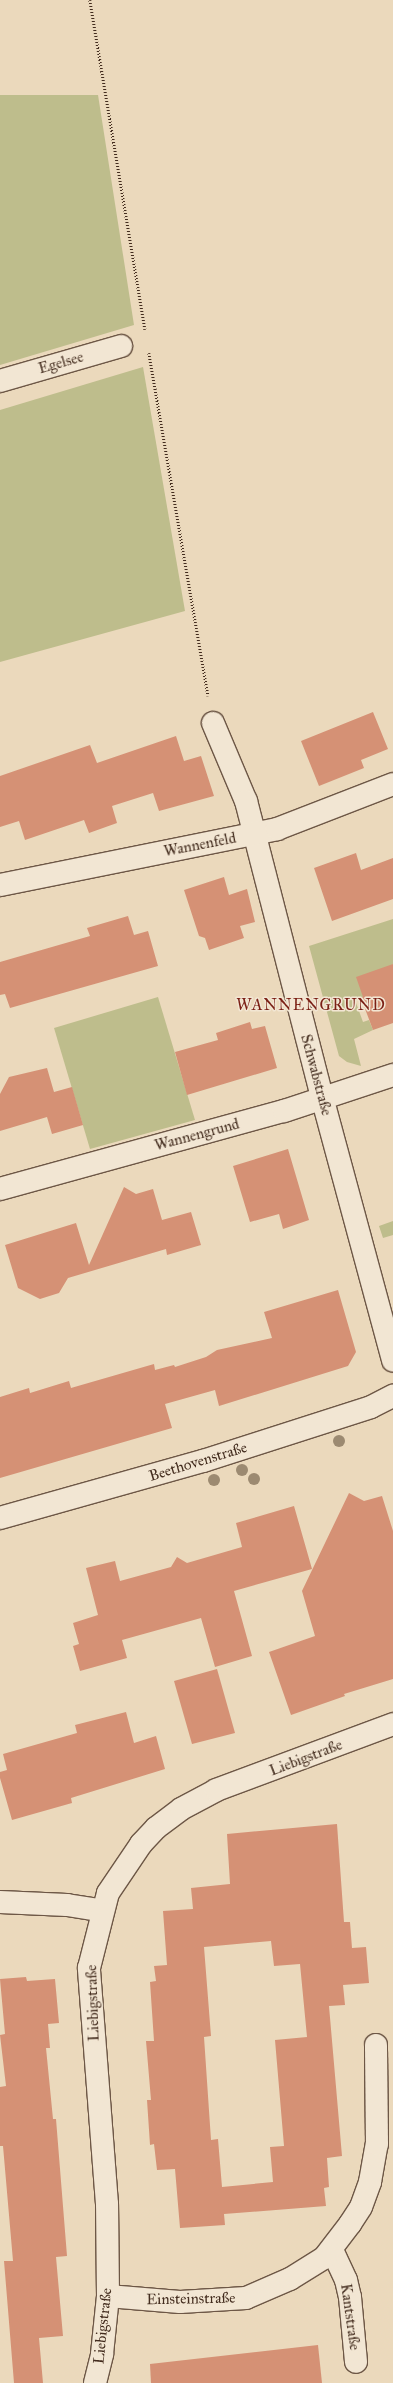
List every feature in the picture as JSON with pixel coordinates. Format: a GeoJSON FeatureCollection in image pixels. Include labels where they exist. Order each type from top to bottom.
{"type":"FeatureCollection","features":[{"type":"Feature","properties":{"kind":"street","name":"Egelsee"},"geometry":{"type":"LineString","coordinates":[[0,381],[121,346]]}},
{"type":"Feature","properties":{"kind":"street","name":"Schwabstraße"},"geometry":{"type":"LineString","coordinates":[[213,723],[246,800],[322,1097],[393,1361]]}},
{"type":"Feature","properties":{"kind":"street","name":"Wannenfeld"},"geometry":{"type":"LineString","coordinates":[[0,885],[254,834],[310,818],[393,784]]}},
{"type":"Feature","properties":{"kind":"street","name":"Wannengrund"},"geometry":{"type":"LineString","coordinates":[[0,1189],[284,1111],[322,1097],[393,1075]]}},
{"type":"Feature","properties":{"kind":"street","name":"Beethovenstraße"},"geometry":{"type":"LineString","coordinates":[[0,1518],[203,1461],[371,1407],[393,1396]]}},
{"type":"Feature","properties":{"kind":"street","name":"Liebigstraße"},"geometry":{"type":"LineString","coordinates":[[95,2383],[102,2354],[108,2296],[107,2204],[89,1968],[108,1893],[125,1864],[156,1828],[181,1809],[216,1790],[393,1724]]}},
{"type":"Feature","properties":{"kind":"street"},"geometry":{"type":"LineString","coordinates":[[0,1902],[66,1905],[103,1911]]}},
{"type":"Feature","properties":{"kind":"street","name":"Einsteinstraße"},"geometry":{"type":"LineString","coordinates":[[108,2296],[180,2302],[246,2298],[290,2280],[332,2250],[361,2207],[375,2163],[378,2124],[376,2044]]}},
{"type":"Feature","properties":{"kind":"street","name":"Kantstraße"},"geometry":{"type":"LineString","coordinates":[[332,2250],[346,2280],[350,2297],[356,2362]]}},
{"type":"Feature","properties":{"kind":"path"},"geometry":{"type":"LineString","coordinates":[[90,0],[146,332]]}},
{"type":"Feature","properties":{"kind":"path"},"geometry":{"type":"LineString","coordinates":[[148,348],[213,723]]}},
{"type":"Feature","properties":{"kind":"shaded area"},"geometry":{"type":"Polygon","coordinates":[[[0,95],[98,95],[134,325],[0,365],[0,95]]]}},
{"type":"Feature","properties":{"kind":"shaded area"},"geometry":{"type":"Polygon","coordinates":[[[143,367],[185,611],[0,662],[0,410],[143,367]]]}},
{"type":"Feature","properties":{"kind":"shaded area"},"geometry":{"type":"Polygon","coordinates":[[[393,919],[393,964],[363,997],[355,1000],[363,1022],[369,1020],[373,1030],[354,1039],[361,1066],[347,1062],[339,1056],[309,946],[393,919]]]}},
{"type":"Feature","properties":{"kind":"shaded area"},"geometry":{"type":"Polygon","coordinates":[[[158,997],[195,1120],[90,1149],[54,1028],[158,997]]]}},
{"type":"Feature","properties":{"kind":"shaded area"},"geometry":{"type":"Polygon","coordinates":[[[393,1221],[393,1235],[383,1238],[379,1226],[393,1221]]]}},
{"type":"Feature","properties":{"kind":"building"},"geometry":{"type":"Polygon","coordinates":[[[373,712],[388,749],[361,760],[364,768],[319,786],[301,741],[373,712]]]}},
{"type":"Feature","properties":{"kind":"building"},"geometry":{"type":"Polygon","coordinates":[[[176,736],[184,761],[201,756],[214,796],[159,811],[153,793],[112,806],[117,823],[89,833],[84,820],[25,840],[19,821],[0,827],[0,776],[90,745],[97,763],[176,736]]]}},
{"type":"Feature","properties":{"kind":"building"},"geometry":{"type":"Polygon","coordinates":[[[356,853],[361,870],[393,858],[393,899],[332,921],[314,868],[356,853]]]}},
{"type":"Feature","properties":{"kind":"building"},"geometry":{"type":"Polygon","coordinates":[[[224,877],[229,895],[247,889],[255,922],[240,926],[244,938],[209,950],[205,938],[199,936],[184,890],[224,877]]]}},
{"type":"Feature","properties":{"kind":"building"},"geometry":{"type":"Polygon","coordinates":[[[128,916],[134,935],[148,931],[158,966],[10,1008],[5,994],[0,995],[0,962],[90,936],[87,928],[128,916]]]}},
{"type":"Feature","properties":{"kind":"building"},"geometry":{"type":"Polygon","coordinates":[[[393,964],[393,1023],[373,1030],[361,998],[363,997],[356,977],[393,964]]]}},
{"type":"Feature","properties":{"kind":"building"},"geometry":{"type":"Polygon","coordinates":[[[250,1022],[252,1029],[265,1026],[277,1068],[187,1095],[175,1052],[218,1040],[216,1033],[250,1022]]]}},
{"type":"Feature","properties":{"kind":"building"},"geometry":{"type":"Polygon","coordinates":[[[47,1068],[54,1092],[72,1087],[83,1125],[52,1134],[47,1117],[0,1131],[0,1094],[9,1077],[47,1068]]]}},
{"type":"Feature","properties":{"kind":"building"},"geometry":{"type":"Polygon","coordinates":[[[288,1149],[309,1220],[283,1229],[279,1214],[250,1222],[233,1166],[288,1149]]]}},
{"type":"Feature","properties":{"kind":"building"},"geometry":{"type":"Polygon","coordinates":[[[124,1187],[136,1194],[153,1189],[162,1220],[191,1212],[201,1245],[167,1255],[166,1249],[68,1278],[59,1293],[40,1299],[18,1288],[5,1245],[76,1223],[89,1265],[124,1187]]]}},
{"type":"Feature","properties":{"kind":"building"},"geometry":{"type":"Polygon","coordinates":[[[338,1290],[356,1352],[348,1366],[219,1406],[215,1390],[165,1404],[172,1428],[0,1478],[0,1397],[29,1388],[30,1393],[69,1381],[71,1388],[154,1364],[155,1370],[174,1365],[175,1367],[206,1357],[217,1350],[272,1338],[264,1312],[338,1290]]]}},
{"type":"Feature","properties":{"kind":"building"},"geometry":{"type":"Polygon","coordinates":[[[349,1493],[364,1501],[382,1496],[393,1531],[393,1679],[344,1694],[345,1696],[291,1715],[269,1652],[315,1636],[302,1591],[349,1493]]]}},
{"type":"Feature","properties":{"kind":"building"},"geometry":{"type":"Polygon","coordinates":[[[294,1506],[312,1569],[234,1591],[252,1656],[215,1667],[201,1618],[122,1640],[127,1658],[80,1671],[73,1646],[79,1644],[73,1623],[98,1615],[86,1568],[115,1561],[120,1581],[171,1567],[177,1557],[187,1563],[242,1547],[236,1523],[294,1506]]]}},
{"type":"Feature","properties":{"kind":"building"},"geometry":{"type":"Polygon","coordinates":[[[217,1669],[235,1733],[192,1744],[174,1681],[217,1669]]]}},
{"type":"Feature","properties":{"kind":"building"},"geometry":{"type":"Polygon","coordinates":[[[126,1712],[134,1743],[156,1736],[165,1769],[71,1798],[72,1803],[12,1820],[0,1778],[0,1772],[7,1770],[3,1754],[77,1733],[75,1725],[126,1712]]]}},
{"type":"Feature","properties":{"kind":"building"},"geometry":{"type":"Polygon","coordinates":[[[337,1824],[344,1922],[350,1922],[352,1948],[366,1947],[369,1983],[343,1985],[345,2005],[329,2006],[342,2156],[327,2158],[329,2187],[324,2188],[326,2206],[224,2214],[225,2225],[180,2228],[175,2169],[157,2170],[154,2144],[150,2145],[147,2100],[151,2100],[146,2041],[154,2041],[150,1982],[156,1981],[154,1966],[167,1965],[163,1911],[193,1909],[191,1888],[230,1884],[227,1834],[337,1824]],[[271,1941],[204,1947],[211,2036],[204,2037],[211,2140],[218,2139],[222,2187],[273,2182],[270,2147],[284,2146],[275,2040],[307,2037],[300,1964],[274,1966],[271,1941]]]}},
{"type":"Feature","properties":{"kind":"building"},"geometry":{"type":"Polygon","coordinates":[[[26,1977],[27,1981],[55,1979],[59,2023],[48,2024],[50,2048],[46,2048],[53,2119],[56,2119],[67,2256],[56,2257],[63,2336],[39,2338],[43,2383],[14,2383],[4,2261],[13,2261],[3,2146],[0,2146],[0,2087],[6,2086],[0,2035],[5,2034],[0,1979],[26,1977]]]}},
{"type":"Feature","properties":{"kind":"building"},"geometry":{"type":"Polygon","coordinates":[[[318,2345],[322,2383],[151,2383],[150,2364],[318,2345]]]}},
{"type":"Feature","properties":{"kind":"district","name":"WANNENGRUND"},"geometry":{"type":"Point","coordinates":[311,1005]}}]}
